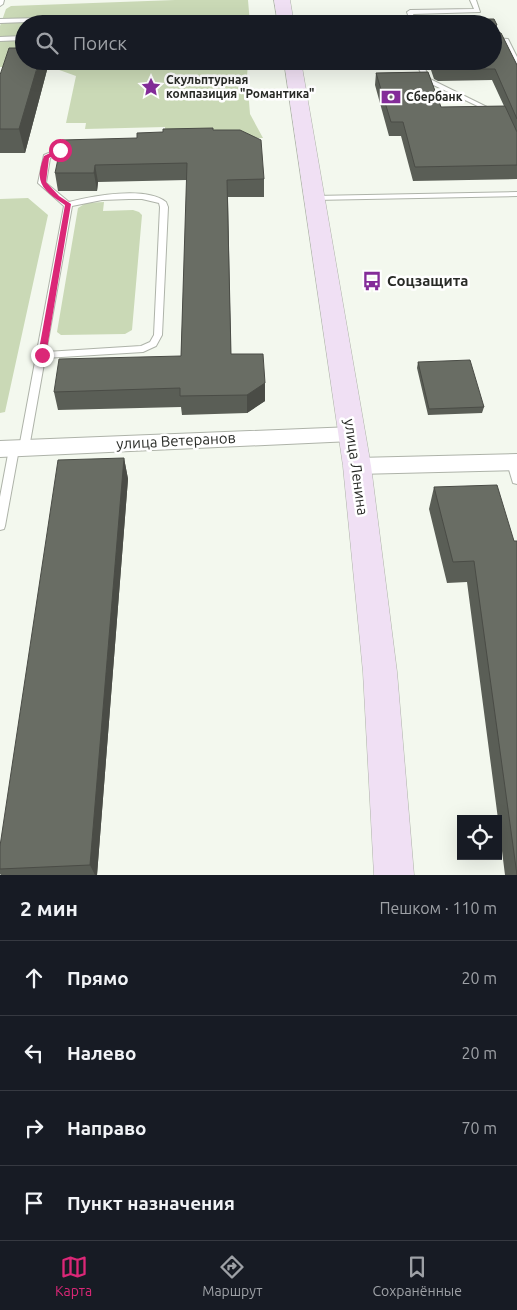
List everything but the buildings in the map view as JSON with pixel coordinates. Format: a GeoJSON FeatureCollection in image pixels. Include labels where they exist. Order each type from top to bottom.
{"type":"FeatureCollection","features":[{"type":"Feature","properties":{"kind":"main road"},"geometry":{"type":"LineString","coordinates":[[282,0],[284,15]]}},
{"type":"Feature","properties":{"kind":"main road","name":"улица Ленина"},"geometry":{"type":"LineString","coordinates":[[293,70],[357,466],[380,672],[394,875]]}},
{"type":"Feature","properties":{"kind":"street","name":"улица Ветеранов"},"geometry":{"type":"LineString","coordinates":[[13,449],[352,434]]}},
{"type":"Feature","properties":{"kind":"street"},"geometry":{"type":"LineString","coordinates":[[357,466],[515,468]]}},
{"type":"Feature","properties":{"kind":"lane"},"geometry":{"type":"LineString","coordinates":[[0,4],[1,0]]}},
{"type":"Feature","properties":{"kind":"lane"},"geometry":{"type":"LineString","coordinates":[[411,15],[410,12],[478,11],[473,0]]}},
{"type":"Feature","properties":{"kind":"lane"},"geometry":{"type":"LineString","coordinates":[[0,21],[15,20]]}},
{"type":"Feature","properties":{"kind":"lane"},"geometry":{"type":"LineString","coordinates":[[0,39],[15,38]]}},
{"type":"Feature","properties":{"kind":"lane"},"geometry":{"type":"LineString","coordinates":[[502,40],[506,40],[517,63]]}},
{"type":"Feature","properties":{"kind":"lane"},"geometry":{"type":"LineString","coordinates":[[422,70],[427,80],[488,109]]}},
{"type":"Feature","properties":{"kind":"lane"},"geometry":{"type":"LineString","coordinates":[[42,355],[143,349],[153,344],[158,335],[164,207],[162,202],[147,197],[94,198],[68,204],[42,183],[46,157],[60,150],[86,149]]}},
{"type":"Feature","properties":{"kind":"lane"},"geometry":{"type":"LineString","coordinates":[[314,198],[517,194]]}},
{"type":"Feature","properties":{"kind":"lane"},"geometry":{"type":"LineString","coordinates":[[0,526],[13,449],[42,355],[68,204]]}},
{"type":"Feature","properties":{"kind":"green space"},"geometry":{"type":"Polygon","coordinates":[[[175,0],[248,0],[249,15],[15,15],[15,67],[0,67],[0,26],[6,9],[11,6],[175,0]]]}},
{"type":"Feature","properties":{"kind":"green space"},"geometry":{"type":"Polygon","coordinates":[[[59,70],[247,70],[250,114],[263,138],[165,139],[165,127],[85,129],[86,123],[66,123],[76,76],[59,70]]]}},
{"type":"Feature","properties":{"kind":"green space"},"geometry":{"type":"Polygon","coordinates":[[[28,198],[48,215],[5,412],[0,413],[0,199],[28,198]]]}},
{"type":"Feature","properties":{"kind":"green space"},"geometry":{"type":"Polygon","coordinates":[[[104,202],[103,211],[133,210],[142,215],[132,330],[125,334],[61,335],[57,332],[78,208],[86,203],[104,202]]]}},
{"type":"Feature","properties":{"kind":"place","name":"Скульптурная компазиция \"Романтика\""},"geometry":{"type":"Point","coordinates":[151,87]}},
{"type":"Feature","properties":{"kind":"place","name":"Сбербанк"},"geometry":{"type":"Point","coordinates":[391,97]}},
{"type":"Feature","properties":{"kind":"place","name":"Соцзащита"},"geometry":{"type":"Point","coordinates":[372,281]}},
{"type":"Feature","properties":{"kind":"route"},"geometry":{"type":"LineString","coordinates":[[42,355],[68,204],[42,183],[42,176],[46,157],[60,150]]}}]}
